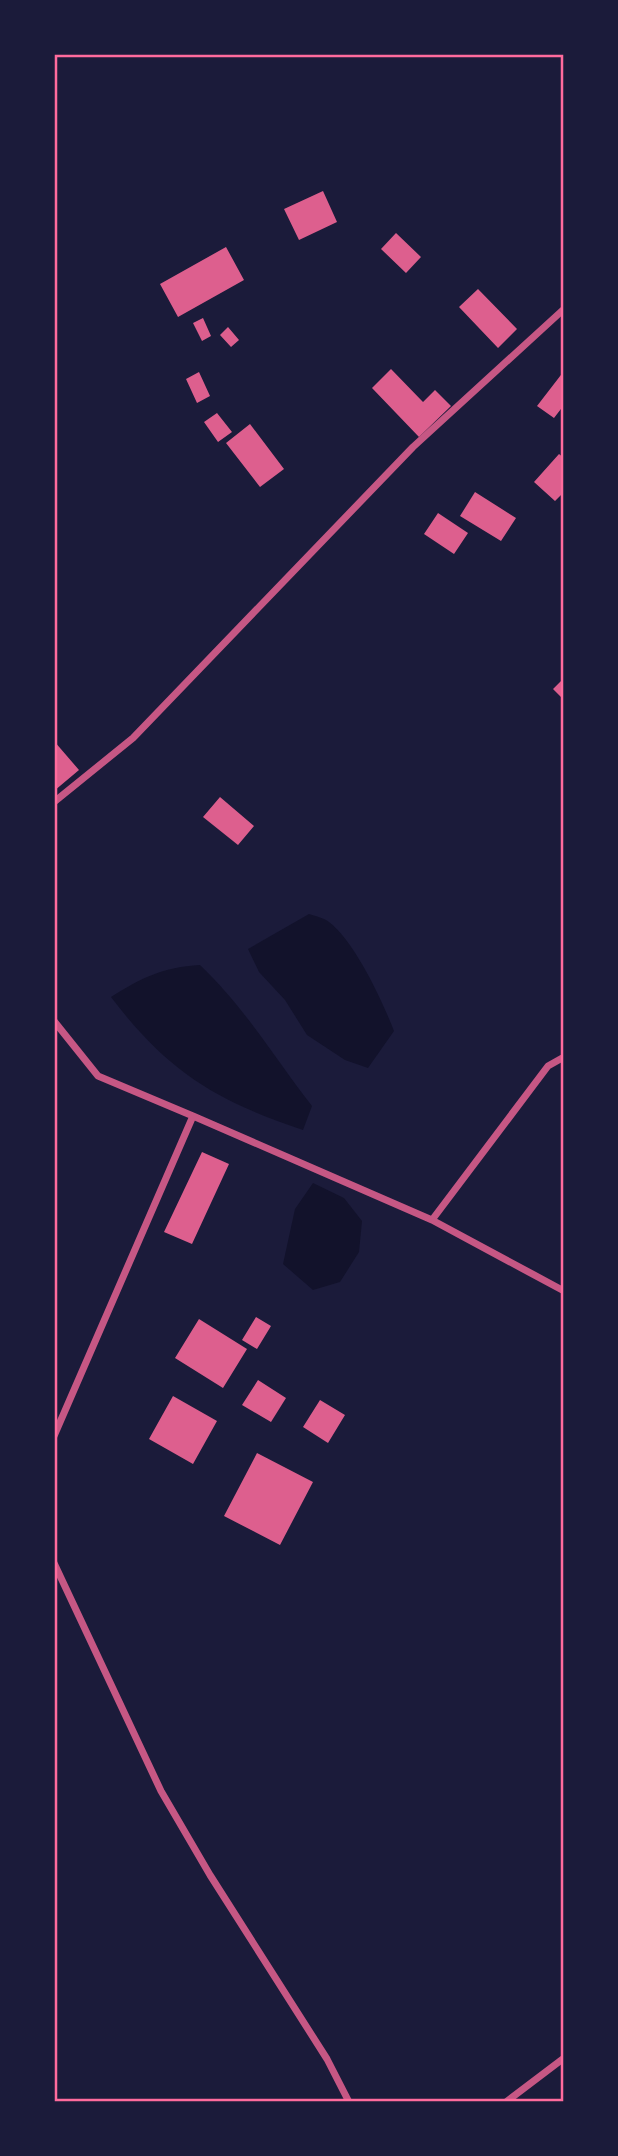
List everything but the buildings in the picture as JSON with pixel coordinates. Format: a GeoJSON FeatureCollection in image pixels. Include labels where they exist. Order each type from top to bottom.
{"type":"FeatureCollection","features":[{"type":"Feature","properties":{"kind":"street"},"geometry":{"type":"LineString","coordinates":[[54,802],[133,738],[413,447],[564,309]]}},
{"type":"Feature","properties":{"kind":"street"},"geometry":{"type":"LineString","coordinates":[[54,1021],[98,1076],[432,1220],[564,1291]]}},
{"type":"Feature","properties":{"kind":"street"},"geometry":{"type":"LineString","coordinates":[[432,1220],[548,1066],[564,1057]]}},
{"type":"Feature","properties":{"kind":"street"},"geometry":{"type":"LineString","coordinates":[[54,1436],[193,1116]]}},
{"type":"Feature","properties":{"kind":"street"},"geometry":{"type":"LineString","coordinates":[[54,1563],[160,1791],[327,2059],[349,2102]]}},
{"type":"Feature","properties":{"kind":"street"},"geometry":{"type":"LineString","coordinates":[[506,2102],[564,2058]]}},
{"type":"Feature","properties":{"kind":"shaded area"},"geometry":{"type":"Polygon","coordinates":[[[309,914],[329,922],[348,943],[375,988],[394,1031],[368,1068],[345,1060],[307,1035],[285,1000],[259,972],[248,949],[309,914]]]}},
{"type":"Feature","properties":{"kind":"shaded area"},"geometry":{"type":"Polygon","coordinates":[[[200,965],[245,1016],[312,1106],[303,1130],[244,1107],[195,1080],[152,1045],[111,997],[153,975],[175,968],[200,965]]]}},
{"type":"Feature","properties":{"kind":"shaded area"},"geometry":{"type":"Polygon","coordinates":[[[313,1183],[344,1198],[362,1221],[359,1252],[340,1282],[313,1290],[283,1264],[295,1209],[313,1183]]]}}]}
